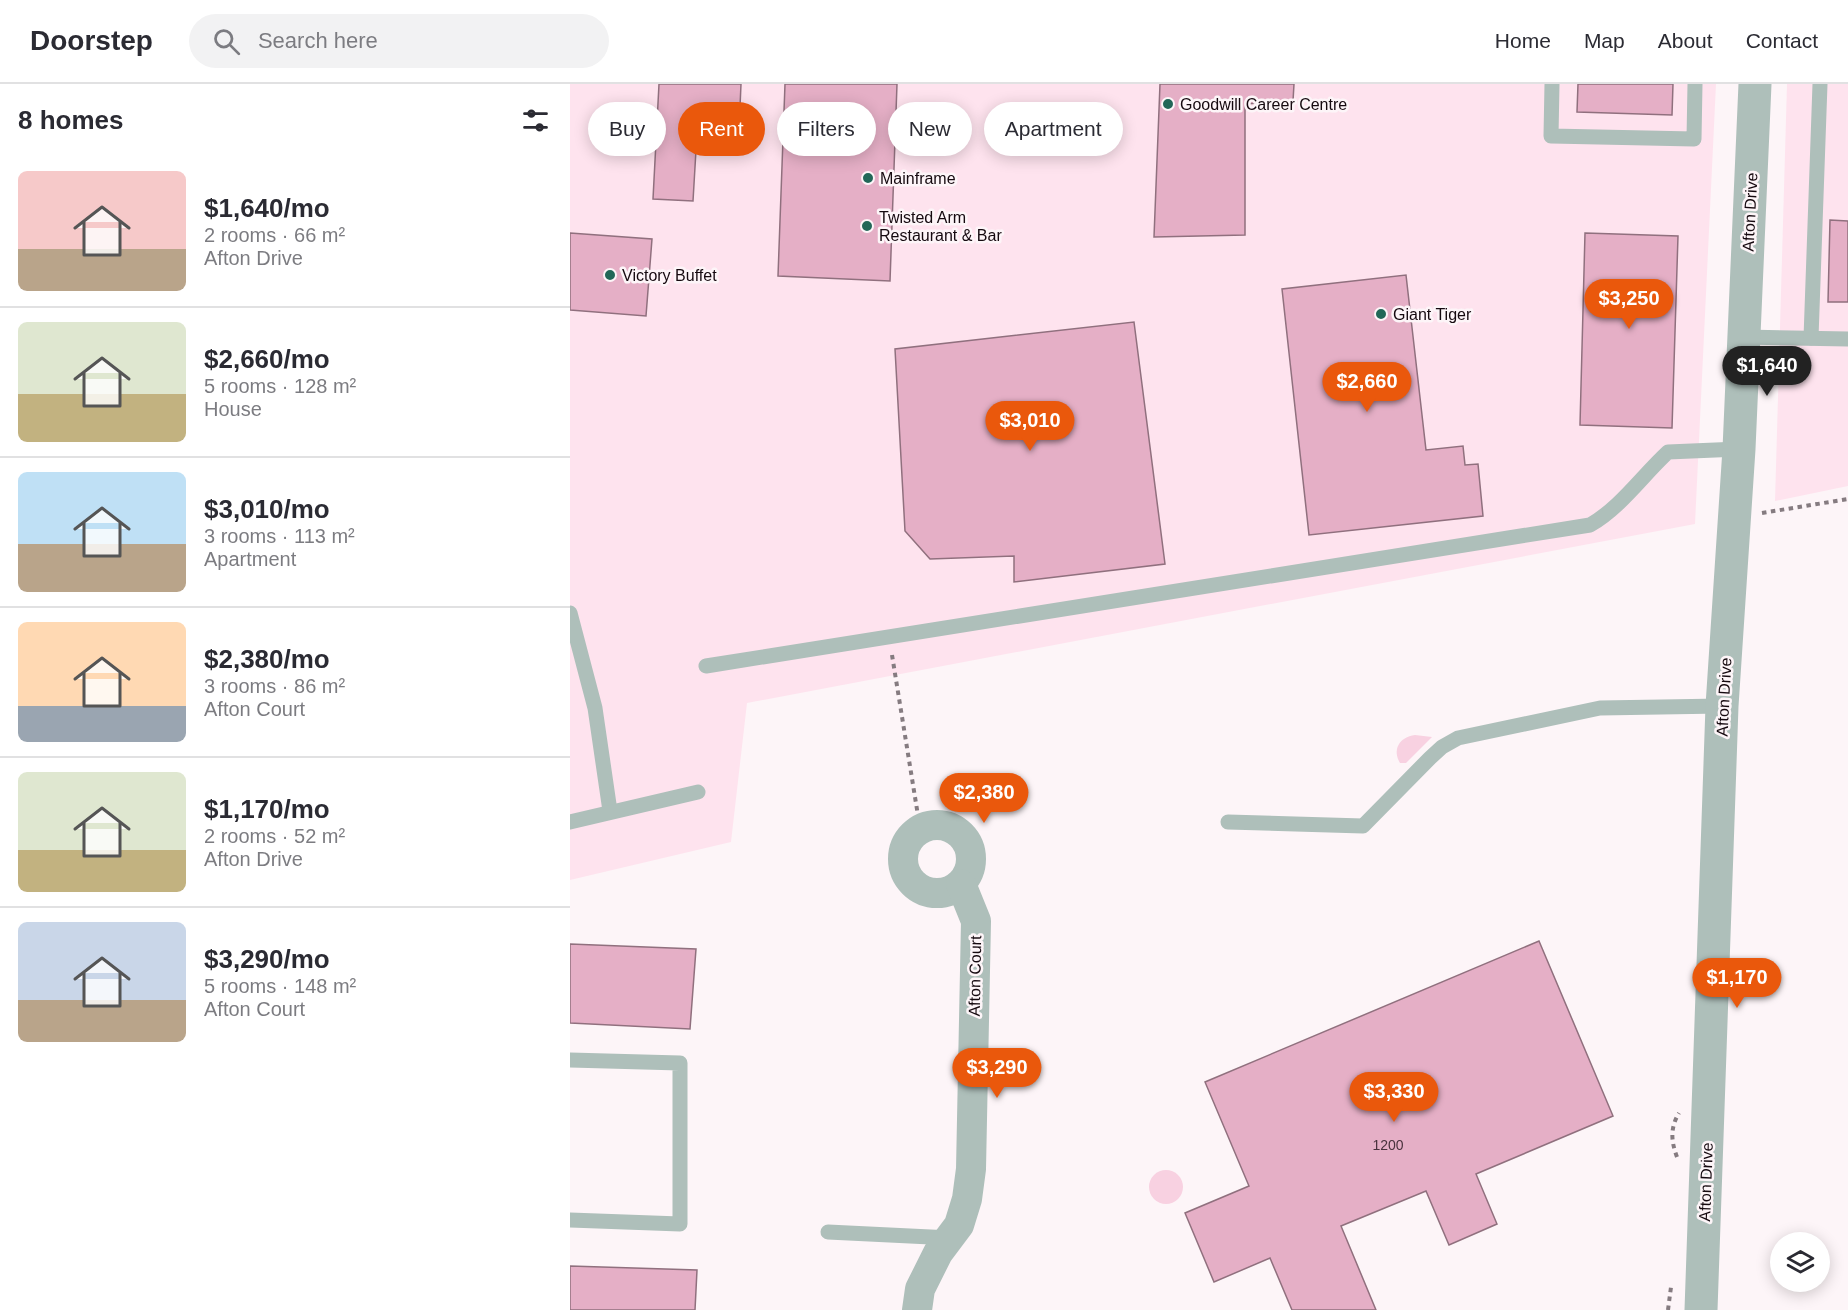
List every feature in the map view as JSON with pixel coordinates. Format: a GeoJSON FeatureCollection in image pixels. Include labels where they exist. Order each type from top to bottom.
{"type":"FeatureCollection","features":[{"type":"Feature","properties":{"kind":"street","name":"Afton Drive"},"geometry":{"type":"LineString","coordinates":[[1701,1310],[1722,706],[1740,449],[1755,84]]}},
{"type":"Feature","properties":{"kind":"street"},"geometry":{"type":"LineString","coordinates":[[942,825],[961,834],[971,854],[971,865],[961,884],[940,893],[928,892],[917,887],[909,879],[903,869],[902,857],[905,846],[920,828],[942,825]]}},
{"type":"Feature","properties":{"kind":"street","name":"Afton Court"},"geometry":{"type":"LineString","coordinates":[[917,1310],[920,1289],[938,1253],[959,1225],[967,1199],[971,1169],[976,921],[961,884]]}},
{"type":"Feature","properties":{"kind":"lane"},"geometry":{"type":"LineString","coordinates":[[1552,84],[1551,136],[1694,139],[1695,84]]}},
{"type":"Feature","properties":{"kind":"lane"},"geometry":{"type":"LineString","coordinates":[[1811,338],[1820,84]]}},
{"type":"Feature","properties":{"kind":"lane"},"geometry":{"type":"LineString","coordinates":[[1744,337],[1848,339]]}},
{"type":"Feature","properties":{"kind":"lane"},"geometry":{"type":"LineString","coordinates":[[706,666],[1590,525],[1608,515],[1644,474],[1668,452],[1740,449]]}},
{"type":"Feature","properties":{"kind":"lane"},"geometry":{"type":"LineString","coordinates":[[570,614],[595,708],[610,811]]}},
{"type":"Feature","properties":{"kind":"lane"},"geometry":{"type":"LineString","coordinates":[[1228,822],[1363,826],[1430,758],[1442,747],[1458,738],[1600,708],[1722,706]]}},
{"type":"Feature","properties":{"kind":"lane"},"geometry":{"type":"LineString","coordinates":[[570,822],[698,792]]}},
{"type":"Feature","properties":{"kind":"lane"},"geometry":{"type":"LineString","coordinates":[[570,1060],[680,1063],[680,1224],[570,1220]]}},
{"type":"Feature","properties":{"kind":"lane"},"geometry":{"type":"LineString","coordinates":[[828,1232],[951,1238]]}},
{"type":"Feature","properties":{"kind":"path"},"geometry":{"type":"LineString","coordinates":[[889,637],[920,828]]}},
{"type":"Feature","properties":{"kind":"shaded area"},"geometry":{"type":"Polygon","coordinates":[[[570,84],[1716,84],[1695,524],[747,703],[731,842],[570,880],[570,84]]]}},
{"type":"Feature","properties":{"kind":"shaded area"},"geometry":{"type":"Polygon","coordinates":[[[1787,84],[1848,84],[1848,486],[1775,501],[1787,84]]]}},
{"type":"Feature","properties":{"kind":"shaded area"},"geometry":{"type":"Polygon","coordinates":[[[1415,735],[1432,737],[1406,763],[1400,763],[1397,753],[1398,745],[1405,738],[1415,735]]]}},
{"type":"Feature","properties":{"kind":"shaded area"},"geometry":{"type":"Polygon","coordinates":[[[1166,1170],[1178,1175],[1183,1187],[1178,1199],[1166,1204],[1154,1199],[1149,1187],[1154,1175],[1166,1170]]]}},
{"type":"Feature","properties":{"kind":"building"},"geometry":{"type":"Polygon","coordinates":[[[659,84],[741,84],[740,102],[678,102],[678,156],[696,156],[693,201],[653,199],[655,156],[666,156],[666,102],[658,102],[659,84]]]}},
{"type":"Feature","properties":{"kind":"building"},"geometry":{"type":"Polygon","coordinates":[[[785,84],[897,84],[896,102],[888,102],[888,156],[894,156],[890,281],[778,276],[782,156],[876,156],[876,102],[784,102],[785,84]]]}},
{"type":"Feature","properties":{"kind":"building"},"geometry":{"type":"Polygon","coordinates":[[[1160,84],[1294,84],[1293,101],[1245,104],[1245,235],[1154,237],[1160,84]]]}},
{"type":"Feature","properties":{"kind":"building"},"geometry":{"type":"Polygon","coordinates":[[[1578,84],[1673,84],[1672,115],[1577,112],[1578,84]]]}},
{"type":"Feature","properties":{"kind":"building"},"geometry":{"type":"Polygon","coordinates":[[[1830,220],[1848,221],[1848,302],[1828,302],[1830,220]]]}},
{"type":"Feature","properties":{"kind":"building","name":"Victory Buffet"},"geometry":{"type":"Polygon","coordinates":[[[570,233],[652,239],[646,316],[570,310],[570,233]]]}},
{"type":"Feature","properties":{"kind":"building"},"geometry":{"type":"Polygon","coordinates":[[[1585,233],[1678,236],[1672,428],[1580,425],[1585,233]]]}},
{"type":"Feature","properties":{"kind":"building"},"geometry":{"type":"Polygon","coordinates":[[[1406,275],[1426,450],[1463,446],[1465,465],[1478,464],[1483,516],[1309,535],[1282,289],[1406,275]]]}},
{"type":"Feature","properties":{"kind":"building"},"geometry":{"type":"Polygon","coordinates":[[[1134,322],[1165,564],[1014,582],[1014,556],[930,559],[905,531],[895,349],[1134,322]]]}},
{"type":"Feature","properties":{"kind":"building"},"geometry":{"type":"Polygon","coordinates":[[[1539,941],[1613,1116],[1476,1174],[1497,1224],[1449,1245],[1426,1191],[1341,1226],[1376,1310],[1292,1310],[1270,1258],[1214,1282],[1185,1213],[1249,1186],[1205,1082],[1539,941]]]}},
{"type":"Feature","properties":{"kind":"building"},"geometry":{"type":"Polygon","coordinates":[[[570,944],[696,949],[690,1029],[570,1023],[570,944]]]}},
{"type":"Feature","properties":{"kind":"building"},"geometry":{"type":"Polygon","coordinates":[[[570,1266],[697,1270],[695,1310],[570,1310],[570,1266]]]}},
{"type":"Feature","properties":{"kind":"place","name":"Goodwill Career Centre"},"geometry":{"type":"Point","coordinates":[1168,104]}},
{"type":"Feature","properties":{"kind":"place","name":"Mainframe"},"geometry":{"type":"Point","coordinates":[868,178]}},
{"type":"Feature","properties":{"kind":"place","name":"Twisted Arm Restaurant & Bar"},"geometry":{"type":"Point","coordinates":[867,226]}},
{"type":"Feature","properties":{"kind":"place","name":"Victory Buffet"},"geometry":{"type":"Point","coordinates":[610,275]}},
{"type":"Feature","properties":{"kind":"place","name":"Giant Tiger"},"geometry":{"type":"Point","coordinates":[1381,314]}}]}
